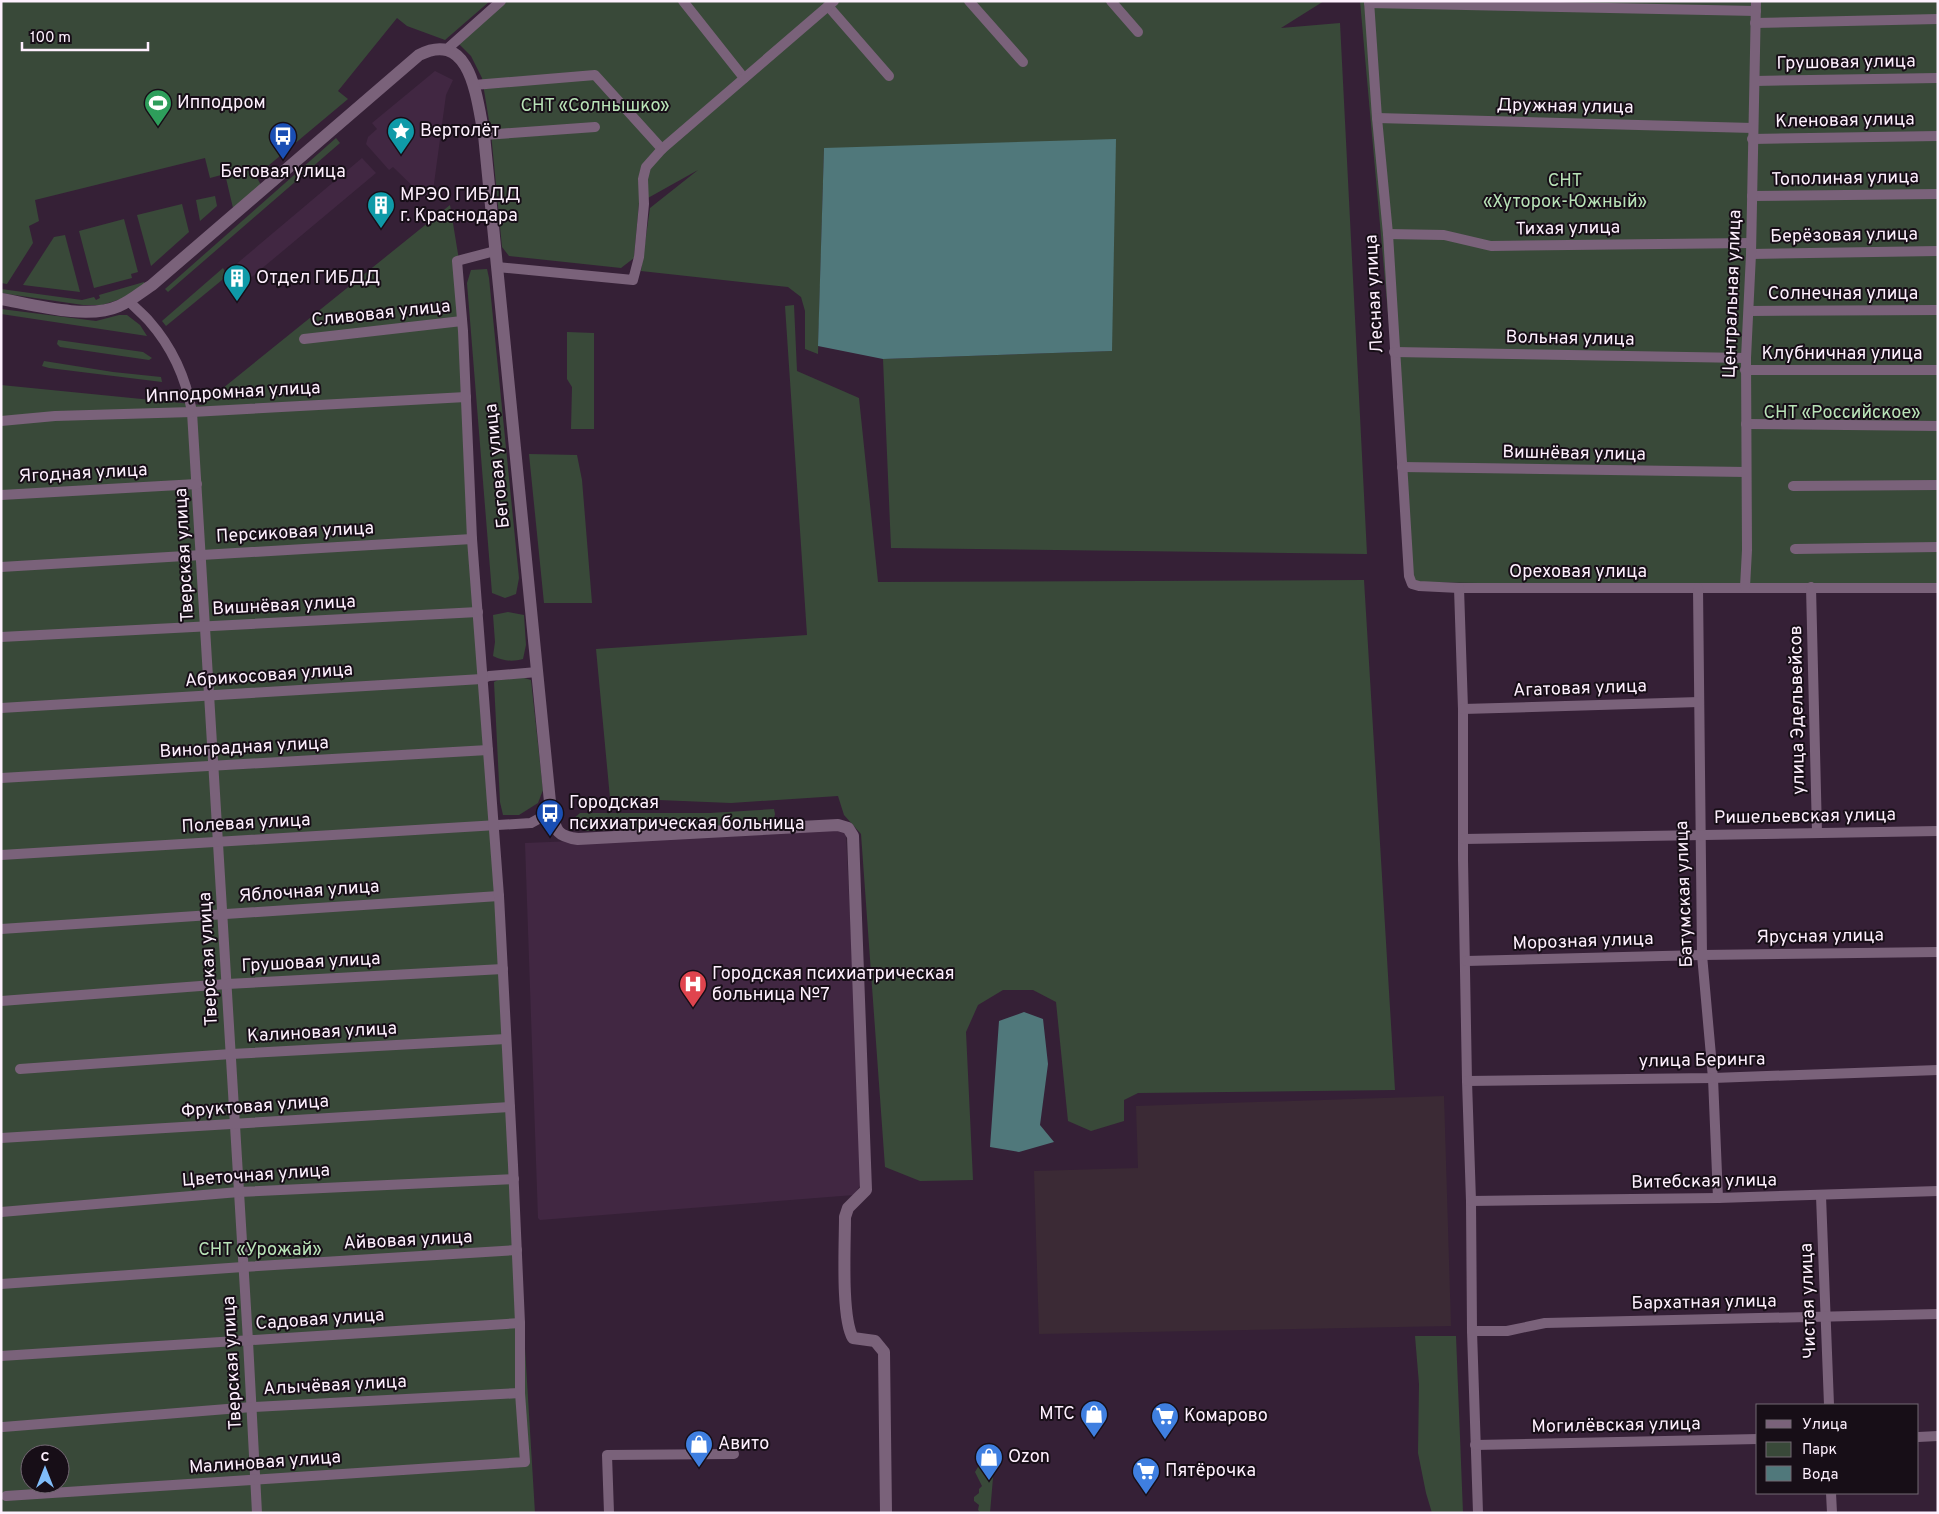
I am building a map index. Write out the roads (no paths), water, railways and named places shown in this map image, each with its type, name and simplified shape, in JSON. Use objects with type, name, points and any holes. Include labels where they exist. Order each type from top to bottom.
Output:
[{"type":"street","points":[[1,300],[89,311],[104,310],[129,301],[152,285],[419,54],[427,50],[446,50],[501,1]]},
{"type":"street","points":[[683,1],[744,78]]},
{"type":"street","points":[[968,1],[1023,62]]},
{"type":"street","points":[[1111,1],[1138,32]]},
{"type":"street","points":[[1369,2],[1756,6]]},
{"type":"street","name":"Лесная улица","points":[[1369,2],[1388,234],[1409,576],[1412,584]]},
{"type":"street","points":[[497,267],[633,280],[640,248],[644,204],[643,179],[646,167],[662,148],[831,4],[889,76]]},
{"type":"street","name":"Центральная улица","points":[[1745,587],[1747,550],[1746,358],[1751,254],[1756,6]]},
{"type":"street","points":[[1755,23],[1938,19]]},
{"type":"street","name":"Беговая улица","points":[[446,50],[459,58],[468,67],[474,85],[484,135],[551,812],[556,830],[566,837],[578,839],[838,825],[848,828],[853,836],[866,1190],[848,1208],[844,1217],[846,1308],[849,1332],[853,1338],[876,1341],[881,1349],[886,1513]]},
{"type":"street","points":[[474,85],[595,75],[662,148]]},
{"type":"street","name":"Грушовая улица","points":[[1755,81],[1938,78]]},
{"type":"street","name":"Дружная улица","points":[[1377,118],[1753,134]]},
{"type":"street","points":[[484,135],[594,127]]},
{"type":"street","name":"Кленовая улица","points":[[1753,134],[1938,136]]},
{"type":"street","name":"Тополиная улица","points":[[1752,196],[1938,194]]},
{"type":"street","name":"Тихая улица","points":[[1388,234],[1444,235],[1491,246],[1751,242]]},
{"type":"street","points":[[495,251],[457,261],[462,321],[472,539],[499,896],[514,1179],[520,1323],[520,1392]]},
{"type":"street","name":"Берёзовая улица","points":[[1751,254],[1938,251]]},
{"type":"street","name":"Тверская улица","points":[[129,301],[148,320],[170,348],[184,379],[191,408],[223,914],[257,1513]]},
{"type":"street","name":"Солнечная улица","points":[[1748,311],[1938,310]]},
{"type":"street","name":"Сливовая улица","points":[[304,339],[462,321]]},
{"type":"street","name":"Вольная улица","points":[[1394,352],[1746,358]]},
{"type":"street","name":"Клубничная улица","points":[[1746,370],[1938,370]]},
{"type":"street","name":"Ипподромная улица","points":[[1,421],[191,408],[466,397]]},
{"type":"street","points":[[1746,424],[1938,426]]},
{"type":"street","name":"Вишнёвая улица","points":[[1402,467],[1746,472]]},
{"type":"street","name":"Ягодная улица","points":[[1,495],[197,484]]},
{"type":"street","points":[[1793,486],[1938,485]]},
{"type":"street","name":"Персиковая улица","points":[[1,568],[201,554],[472,539]]},
{"type":"street","points":[[1795,549],[1938,547]]},
{"type":"street","name":"Ореховая улица","points":[[1412,584],[1459,588],[1938,588]]},
{"type":"street","name":"улица Эдельвейсов","points":[[1811,587],[1817,833]]},
{"type":"street","points":[[1459,588],[1463,709],[1463,839],[1472,1331],[1478,1513]]},
{"type":"street","name":"Батумская улица","points":[[1698,588],[1699,834],[1702,955],[1713,1078],[1718,1198]]},
{"type":"street","name":"Вишнёвая улица","points":[[1,637],[478,612]]},
{"type":"street","name":"Абрикосовая улица","points":[[1,708],[482,679],[489,676],[537,672]]},
{"type":"street","name":"Агатовая улица","points":[[1463,709],[1699,702]]},
{"type":"street","name":"Виноградная улица","points":[[1,778],[488,750]]},
{"type":"street","name":"Полевая улица","points":[[1,855],[531,824],[551,812]]},
{"type":"street","name":"Ришельевская улица","points":[[1463,839],[1938,831]]},
{"type":"street","name":"Яблочная улица","points":[[1,929],[499,896]]},
{"type":"street","name":"Ярусная улица","points":[[1702,955],[1938,952]]},
{"type":"street","name":"Морозная улица","points":[[1466,961],[1702,955]]},
{"type":"street","name":"Грушовая улица","points":[[1,1000],[227,984],[503,969]]},
{"type":"street","name":"Калиновая улица","points":[[20,1069],[231,1054],[506,1039]]},
{"type":"street","name":"улица Беринга","points":[[1467,1081],[1713,1078],[1938,1070]]},
{"type":"street","name":"Фруктовая улица","points":[[1,1138],[510,1107]]},
{"type":"street","name":"Цветочная улица","points":[[1,1212],[239,1192],[514,1179]]},
{"type":"street","name":"Витебская улица","points":[[1471,1201],[1718,1198],[1938,1192]]},
{"type":"street","name":"Чистая улица","points":[[1821,1196],[1829,1404]]},
{"type":"street","name":"Айвовая улица","points":[[1,1284],[517,1250]]},
{"type":"street","name":"Бархатная улица","points":[[1472,1331],[1507,1331],[1545,1323],[1938,1314]]},
{"type":"street","name":"Садовая улица","points":[[1,1356],[520,1323]]},
{"type":"street","name":"Алычёвая улица","points":[[3,1427],[252,1407],[520,1392]]},
{"type":"street","name":"Малиновая улица","points":[[6,1496],[525,1462],[520,1392]]},
{"type":"street","points":[[1919,1437],[1938,1436]]},
{"type":"street","name":"Могилёвская улица","points":[[1475,1445],[1756,1440]]},
{"type":"street","points":[[609,1513],[607,1455],[734,1454]]},
{"type":"street","points":[[1832,1494],[1832,1513]]},
{"type":"water","points":[[1116,139],[1112,351],[883,359],[818,346],[824,148]]},
{"type":"water","points":[[1024,1012],[1043,1019],[1048,1064],[1040,1125],[1054,1142],[1019,1152],[990,1147],[999,1021]]},
{"type":"place","name":"Ипподром","points":[[158,127]]},
{"type":"place","name":"Вертолёт","points":[[401,155]]},
{"type":"place","name":"Беговая улица","points":[[283,160]]},
{"type":"place","name":"МРЭО ГИБДД г. Краснодара","points":[[381,229]]},
{"type":"place","name":"Отдел ГИБДД","points":[[237,302]]},
{"type":"place","name":"Городская психиатрическая больница","points":[[550,837]]},
{"type":"place","name":"Городская психиатрическая больница №7","points":[[693,1008]]},
{"type":"place","name":"МТС","points":[[1094,1438]]},
{"type":"place","name":"Комарово","points":[[1165,1440]]},
{"type":"place","name":"Авито","points":[[699,1468]]},
{"type":"place","name":"Ozon","points":[[989,1481]]},
{"type":"place","name":"Пятёрочка","points":[[1146,1495]]},
{"type":"park label","name":"СНТ «Солнышко»","points":[[595,106]]},
{"type":"park label","name":"СНТ «Хуторок-Южный»","points":[[1565,191]]},
{"type":"park label","name":"СНТ «Российское»","points":[[1842,413]]},
{"type":"park label","name":"СНТ «Урожай»","points":[[260,1250]]}]
